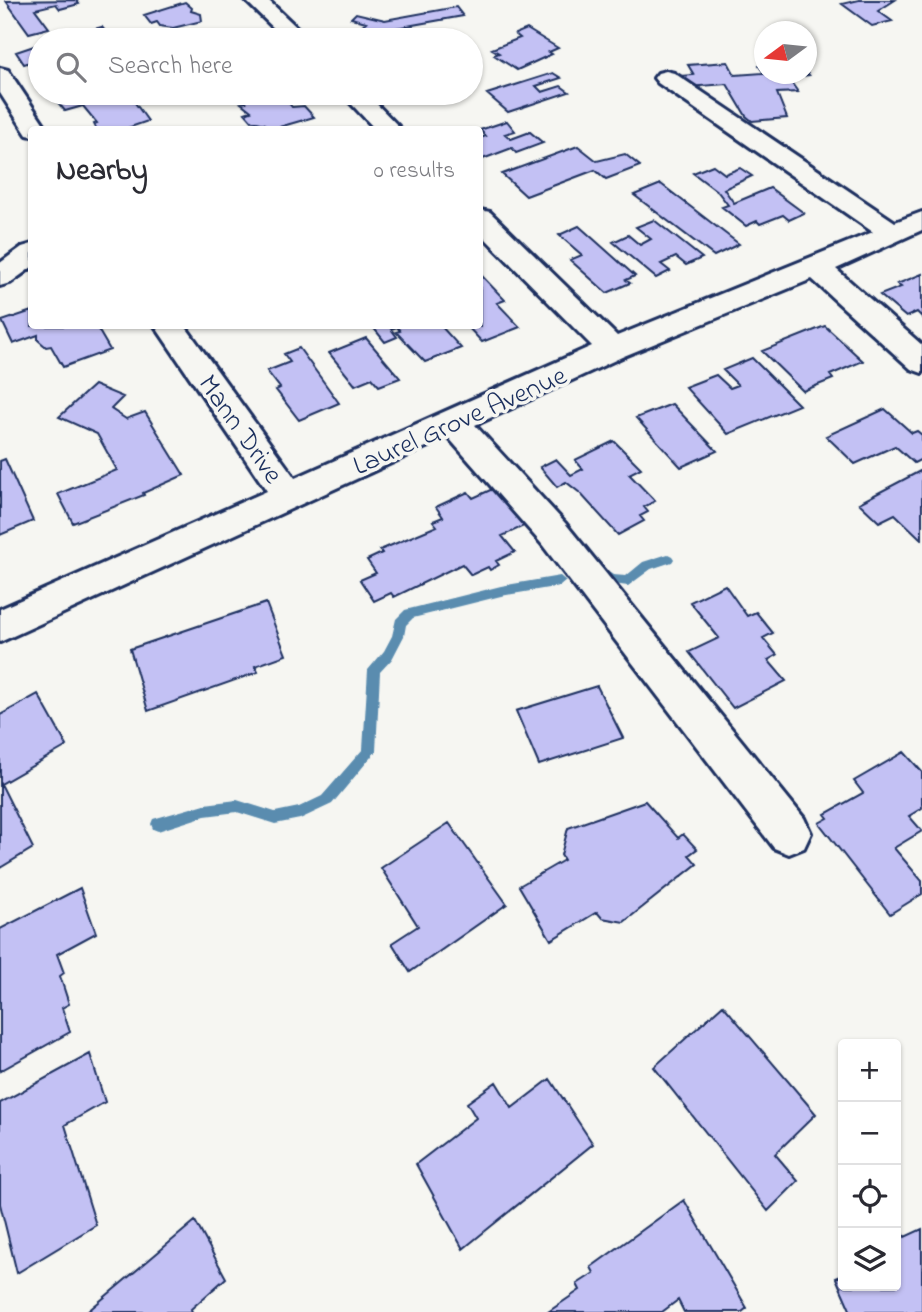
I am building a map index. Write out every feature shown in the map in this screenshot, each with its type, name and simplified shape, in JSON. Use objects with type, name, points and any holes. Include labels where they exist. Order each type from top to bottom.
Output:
[{"type":"street","points":[[256,0],[286,28]]},
{"type":"street","points":[[0,75],[33,126]]},
{"type":"street","points":[[666,78],[893,233]]},
{"type":"street","points":[[365,105],[386,126]]},
{"type":"street","points":[[749,135],[774,126]]},
{"type":"street","name":"Laurel Grove Avenue","points":[[0,626],[613,349],[817,267],[922,220]]},
{"type":"street","points":[[483,221],[613,349]]},
{"type":"street","points":[[0,278],[28,256]]},
{"type":"street","points":[[817,267],[922,362]]},
{"type":"street","name":"Mann Drive","points":[[172,329],[289,496]]},
{"type":"street","points":[[453,422],[553,533],[592,586],[789,833]]},
{"type":"building","points":[[76,0],[79,4],[60,9],[56,4],[35,9],[49,28],[28,28],[28,32],[6,1]]},
{"type":"building","points":[[859,0],[895,0],[878,11],[892,21],[872,26],[842,4]]},
{"type":"building","points":[[185,2],[192,8],[191,11],[201,14],[202,21],[173,28],[160,26],[157,22],[151,24],[144,15]]},
{"type":"building","points":[[456,7],[463,16],[396,28],[359,28],[366,22],[351,18],[356,13],[385,20]]},
{"type":"building","points":[[527,29],[558,48],[549,52],[552,54],[517,70],[494,55],[499,53],[492,49],[520,38],[515,34]]},
{"type":"building","points":[[28,48],[28,63],[24,64],[16,52]]},
{"type":"building","points":[[728,62],[735,75],[754,74],[754,84],[792,84],[798,92],[777,93],[787,118],[752,121],[746,116],[727,84],[687,87],[681,76],[694,75],[688,65]]},
{"type":"building","points":[[553,73],[561,78],[536,86],[542,92],[561,86],[569,92],[508,112],[487,94]]},
{"type":"building","points":[[60,105],[137,105],[148,121],[134,126],[95,126],[97,123],[83,106],[65,111]]},
{"type":"building","points":[[244,105],[304,106],[314,117],[283,126],[266,126],[252,121],[245,113],[251,111]]},
{"type":"building","points":[[507,121],[515,131],[505,134],[511,139],[530,132],[543,143],[516,153],[512,148],[483,159],[483,137],[486,136],[483,129]]},
{"type":"building","points":[[578,146],[597,161],[625,154],[640,166],[606,179],[595,170],[526,196],[502,174]]},
{"type":"building","points":[[713,165],[725,174],[740,168],[752,176],[724,189],[734,203],[770,188],[804,213],[789,220],[783,215],[746,226],[722,207],[728,205],[718,192],[693,173]]},
{"type":"building","points":[[661,184],[739,244],[714,256],[634,195]]},
{"type":"building","points":[[654,220],[702,258],[686,265],[676,257],[661,264],[670,271],[656,278],[613,242],[628,235],[640,245],[651,239],[636,227]]},
{"type":"building","points":[[579,226],[635,276],[626,280],[630,283],[607,293],[570,260],[582,255],[559,235]]},
{"type":"building","points":[[922,274],[922,317],[917,312],[906,317],[880,295],[901,287],[897,284]]},
{"type":"building","points":[[483,277],[505,300],[497,303],[520,327],[482,342],[470,329],[483,329]]},
{"type":"building","points":[[28,312],[28,329],[98,329],[110,350],[63,367],[51,346],[46,347],[38,340],[38,335],[13,344],[2,321]]},
{"type":"building","points":[[825,326],[863,361],[830,375],[833,379],[803,391],[762,351]]},
{"type":"building","points":[[374,329],[391,329],[397,337],[385,342]]},
{"type":"building","points":[[398,329],[444,329],[461,348],[425,362],[396,332],[400,331]]},
{"type":"building","points":[[366,338],[400,378],[379,386],[372,378],[355,385],[329,353]]},
{"type":"building","points":[[299,348],[339,403],[299,420],[276,390],[280,388],[267,371],[290,362],[284,354]]},
{"type":"building","points":[[752,358],[799,405],[728,434],[685,387],[716,375],[730,388],[738,385],[723,370]]},
{"type":"building","points":[[94,385],[123,397],[111,409],[126,419],[145,412],[184,475],[143,493],[144,495],[73,523],[58,494],[117,470],[97,434],[59,417]]},
{"type":"building","points":[[672,404],[717,451],[681,467],[636,418]]},
{"type":"building","points":[[885,409],[912,433],[917,431],[922,435],[922,459],[914,463],[895,446],[855,464],[826,436]]},
{"type":"building","points":[[614,441],[641,468],[629,474],[655,501],[644,507],[648,512],[640,516],[644,521],[618,535],[580,493],[566,482],[557,487],[540,467],[556,459],[571,475],[583,469],[575,460]]},
{"type":"building","points":[[5,459],[33,521],[0,535],[0,461]]},
{"type":"building","points":[[922,470],[922,540],[895,514],[879,522],[859,503]]},
{"type":"building","points":[[497,487],[519,513],[515,515],[524,526],[502,536],[515,552],[496,561],[499,565],[490,570],[488,567],[471,575],[462,564],[394,597],[391,593],[374,601],[360,580],[376,573],[367,560],[382,553],[380,550],[437,526],[433,521],[443,517],[436,507],[468,492],[473,498]]},
{"type":"building","points":[[725,585],[747,616],[756,612],[773,633],[763,638],[777,655],[768,660],[786,681],[733,708],[689,652],[719,638],[690,602]]},
{"type":"building","points":[[266,603],[286,655],[255,666],[258,672],[148,711],[130,649]]},
{"type":"building","points":[[597,686],[623,738],[539,765],[516,711]]},
{"type":"building","points":[[38,694],[67,746],[1,784],[33,848],[0,868],[0,715]]},
{"type":"building","points":[[904,752],[922,772],[922,808],[909,816],[922,831],[894,848],[922,881],[922,894],[890,914],[819,823],[828,818],[825,814],[863,793],[854,781]]},
{"type":"building","points":[[645,801],[678,838],[683,834],[697,849],[689,855],[697,864],[624,922],[602,918],[597,912],[551,940],[519,886],[564,860],[561,855],[568,828]]},
{"type":"building","points":[[449,823],[507,904],[410,972],[392,943],[418,926],[381,868]]},
{"type":"building","points":[[80,888],[96,933],[57,954],[64,973],[60,976],[69,1004],[62,1008],[70,1032],[0,1071],[0,929]]},
{"type":"building","points":[[723,1005],[816,1114],[775,1154],[798,1181],[768,1211],[654,1067]]},
{"type":"building","points":[[90,1054],[105,1102],[65,1125],[96,1225],[17,1273],[0,1204],[0,1103]]},
{"type":"building","points":[[550,1079],[593,1144],[463,1249],[416,1164],[476,1118],[467,1103],[496,1082],[512,1108]]},
{"type":"building","points":[[684,1200],[747,1308],[742,1312],[684,1312],[678,1300],[662,1312],[548,1312],[580,1290],[577,1284],[594,1273],[591,1267]]},
{"type":"building","points":[[195,1221],[226,1278],[191,1309],[192,1312],[87,1312]]},
{"type":"building","points":[[901,1229],[905,1237],[922,1229],[922,1312],[851,1312],[842,1291],[901,1291]]},
{"type":"waterway","points":[[601,572],[610,580],[628,581],[647,565],[668,559]]},
{"type":"waterway","points":[[158,824],[205,810],[237,806],[275,818],[300,813],[327,800],[369,751],[374,670],[388,655],[398,636],[400,623],[409,614],[501,591],[560,581]]}]
